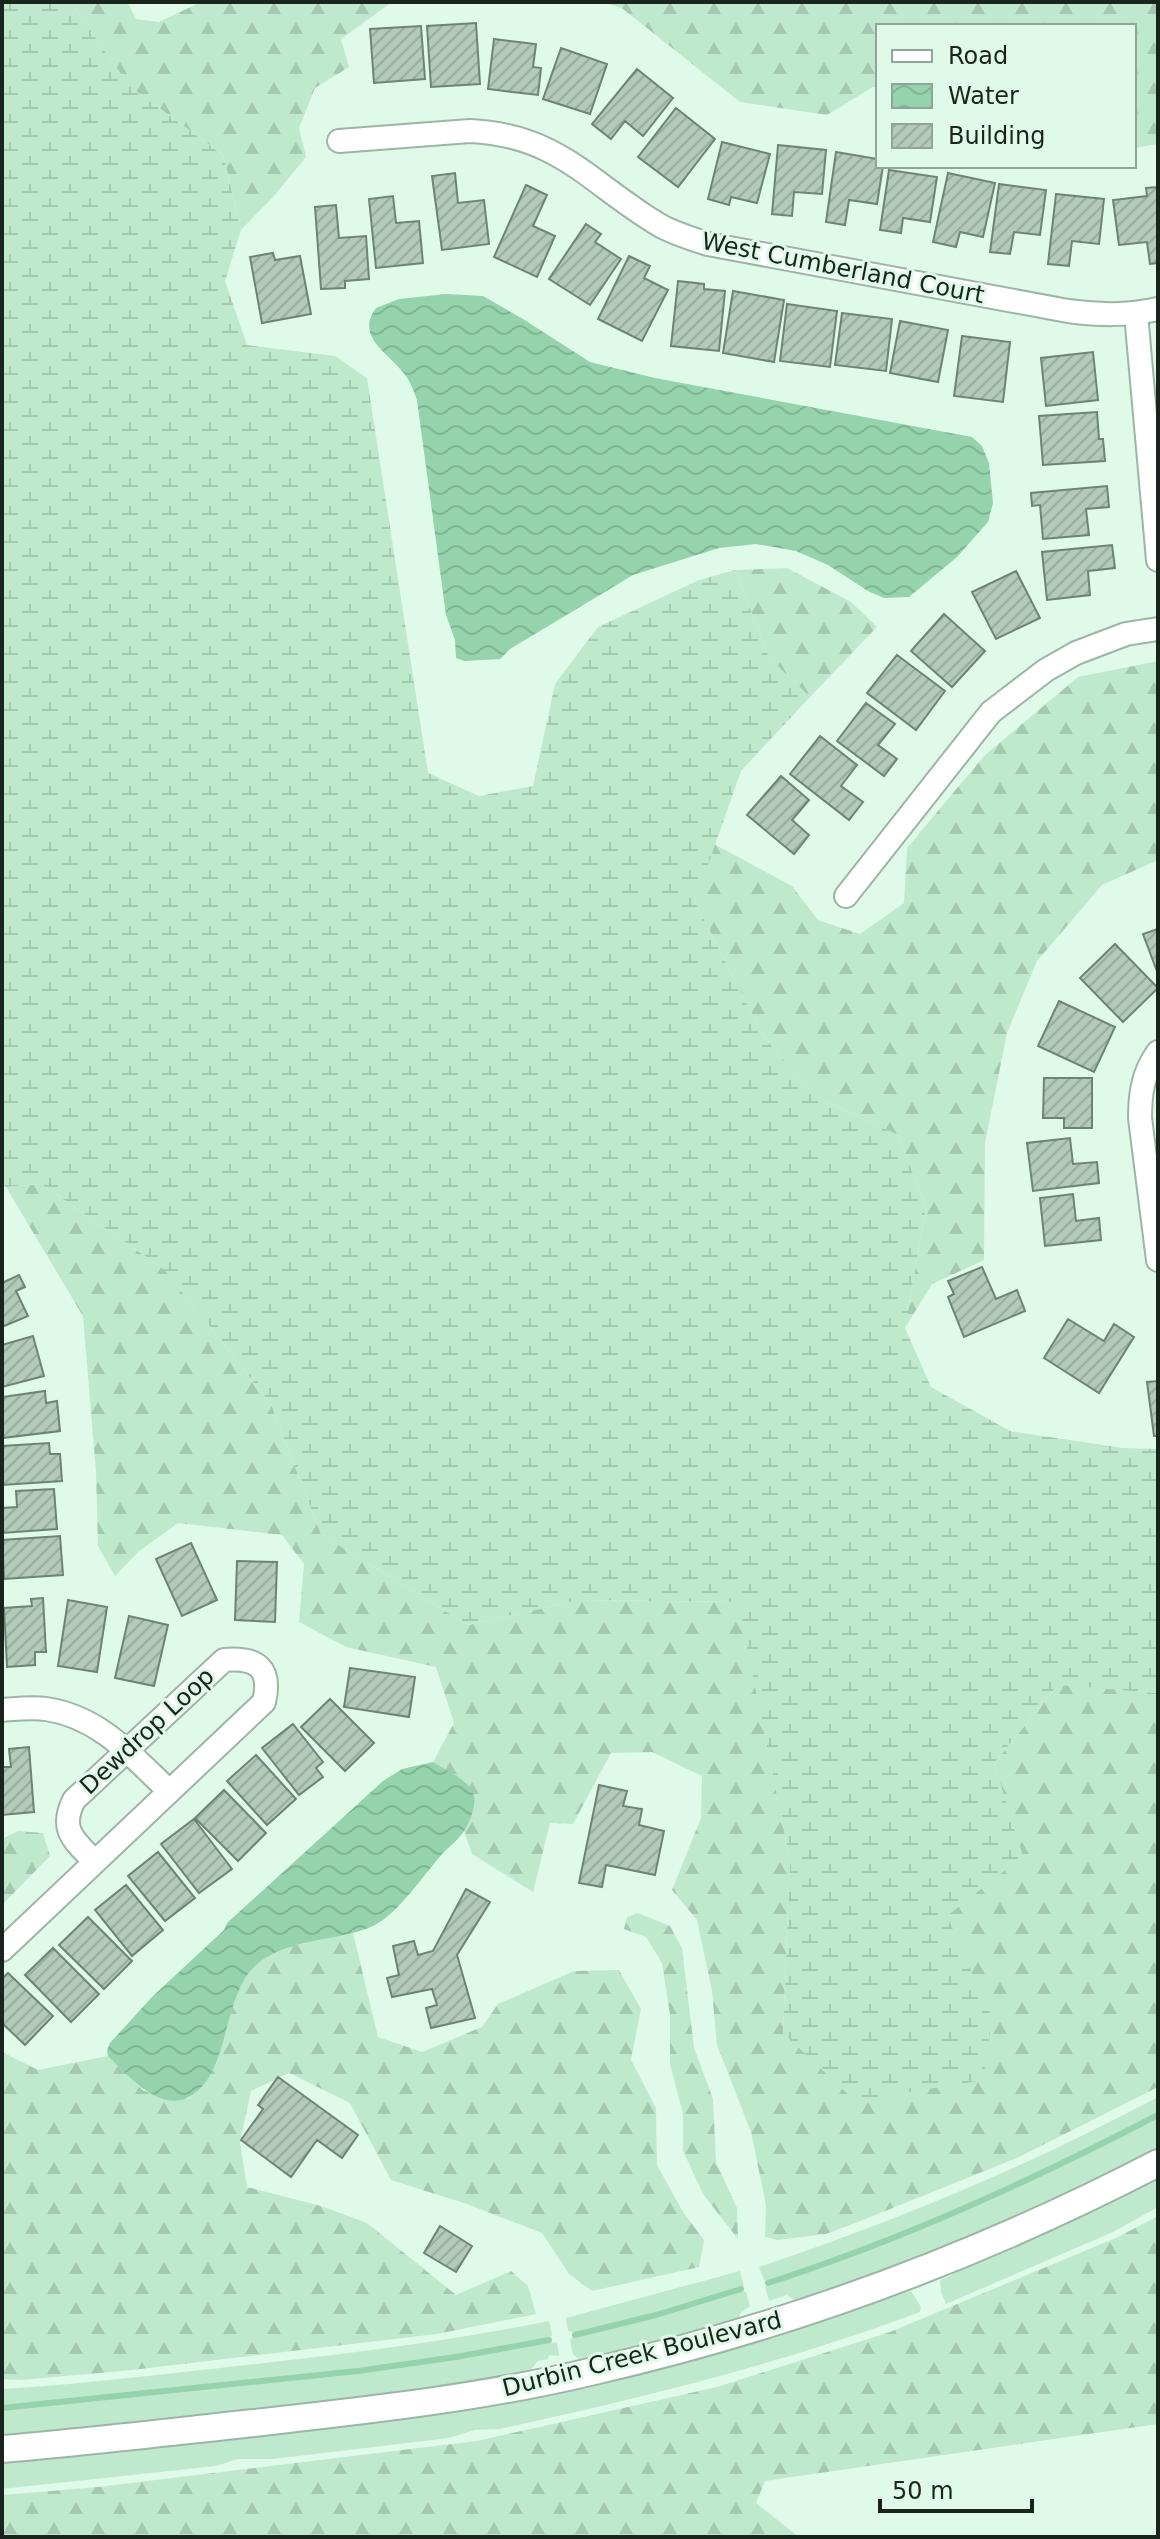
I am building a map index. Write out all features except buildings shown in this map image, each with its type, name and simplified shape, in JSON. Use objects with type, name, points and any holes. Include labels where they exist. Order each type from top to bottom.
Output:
[{"type":"street","name":"West Cumberland Court","points":[[339,141],[492,132],[524,139],[555,152],[661,226],[708,244],[1068,311],[1098,315],[1147,312]]},
{"type":"street","points":[[1147,312],[1158,560]]},
{"type":"street","points":[[846,896],[991,712],[1046,670],[1076,653],[1126,634],[1158,629]]},
{"type":"street","points":[[1158,1052],[1146,1074],[1140,1095],[1140,1118],[1158,1260]]},
{"type":"street","name":"Dewdrop Loop","points":[[2,1950],[264,1702],[267,1690],[260,1667],[240,1658],[224,1660],[74,1800],[67,1814],[67,1828],[73,1840],[94,1861]]},
{"type":"street","points":[[2,1710],[42,1709],[67,1713],[90,1722],[112,1736],[169,1791]]},
{"type":"street","name":"Durbin Creek Boulevard","points":[[2,2449],[404,2407],[592,2372],[704,2344],[909,2276],[1011,2234],[1158,2163]]},
{"type":"green space","points":[[2,2],[71,2],[129,86],[223,155],[241,230],[225,281],[247,345],[335,356],[367,378],[428,773],[479,796],[533,786],[555,684],[598,627],[699,580],[735,570],[769,658],[810,697],[741,771],[695,902],[764,1037],[814,1096],[898,1135],[926,1207],[905,1328],[931,1387],[1010,1431],[1123,1448],[1158,1449],[1158,1693],[1058,1685],[994,1763],[1023,1856],[947,1916],[992,2018],[983,2080],[855,2101],[783,2033],[790,1860],[738,1602],[579,1600],[468,1625],[321,1534],[271,1404],[164,1269],[41,1184],[2,1185]]},
{"type":"green space","points":[[71,2],[127,2],[136,19],[159,22],[201,2],[392,2],[341,39],[349,67],[315,88],[299,128],[306,157],[241,230],[223,155],[129,86]]},
{"type":"green space","points":[[604,2],[1158,2],[1158,144],[1136,148],[1136,24],[876,24],[876,87],[827,115],[740,102],[623,9]]},
{"type":"green space","points":[[787,568],[851,602],[877,627],[810,697],[769,658],[735,570]]},
{"type":"green space","points":[[1158,661],[1158,860],[1102,885],[1037,961],[1007,1033],[985,1143],[984,1260],[932,1284],[905,1328],[926,1207],[898,1135],[814,1096],[764,1037],[695,902],[714,844],[792,886],[818,920],[860,934],[904,903],[907,848],[984,756],[1078,677]]},
{"type":"green space","points":[[41,1184],[164,1269],[271,1404],[321,1534],[468,1625],[579,1600],[739,1602],[790,1860],[783,2033],[992,2018],[946,1916],[1022,1856],[994,1763],[1059,1684],[1158,1693],[1158,2087],[1019,2157],[858,2222],[826,2234],[778,2240],[765,2237],[766,2205],[751,2132],[717,2045],[712,1991],[697,1920],[672,1890],[701,1818],[702,1776],[652,1752],[611,1753],[573,1824],[550,1823],[533,1892],[472,1854],[464,1831],[472,1814],[466,1782],[433,1762],[454,1723],[436,1667],[346,1647],[299,1622],[304,1564],[282,1535],[178,1523],[138,1552],[115,1576],[98,1546],[96,1472],[83,1316],[6,1187]]},
{"type":"green space","points":[[18,1831],[43,1833],[50,1856],[2,1905],[2,1839]]},
{"type":"green space","points":[[638,1913],[670,1926],[682,1948],[694,2048],[713,2099],[716,2162],[737,2208],[738,2239],[703,2194],[683,2151],[683,2114],[670,2064],[670,2015],[662,1963],[646,1937],[624,1929],[627,1917]]},
{"type":"green space","points":[[353,1933],[378,2037],[422,2052],[482,2027],[498,2004],[574,1971],[619,1970],[641,2009],[631,2060],[656,2108],[657,2165],[683,2212],[704,2240],[699,2267],[592,2291],[569,2274],[542,2233],[467,2204],[391,2180],[350,2103],[289,2073],[251,2091],[240,2142],[247,2187],[321,2206],[367,2223],[456,2295],[511,2271],[528,2286],[536,2314],[437,2334],[132,2370],[2,2379],[2,2052],[38,2070],[108,2056],[144,2091],[188,2099],[204,2085],[214,2066],[235,1996],[254,1966],[268,1955],[285,1948]]},
{"type":"green space","points":[[1158,2097],[1158,2149],[1025,2212],[890,2268],[797,2302],[787,2295],[769,2301],[765,2287],[768,2283],[759,2267],[862,2231],[962,2190],[1061,2146]]},
{"type":"green space","points":[[1158,2174],[1158,2207],[1113,2232],[946,2304],[940,2280],[952,2275],[955,2268]]},
{"type":"green space","points":[[1158,2216],[1158,2424],[765,2481],[756,2503],[799,2537],[2,2537],[2,2495],[98,2487],[477,2441],[717,2387],[890,2332],[1118,2237]]},
{"type":"green space","points":[[740,2271],[744,2286],[741,2288],[746,2292],[750,2306],[741,2312],[738,2320],[581,2361],[573,2354],[570,2341],[575,2333],[568,2331],[566,2318]]},
{"type":"green space","points":[[911,2291],[921,2307],[920,2312],[869,2330],[712,2378],[500,2429],[475,2430],[449,2438],[273,2459],[238,2459],[216,2466],[2,2489],[2,2457],[341,2424]]},
{"type":"green space","points":[[549,2321],[552,2335],[548,2338],[549,2342],[557,2343],[559,2356],[549,2355],[548,2359],[538,2361],[529,2372],[386,2397],[2,2436],[2,2389],[322,2356],[436,2341]]},
{"type":"water","points":[[446,294],[483,296],[590,362],[655,378],[972,437],[982,446],[989,463],[993,503],[988,522],[957,557],[909,597],[884,598],[828,565],[796,551],[756,544],[719,548],[633,575],[510,649],[500,659],[464,661],[456,658],[455,640],[446,615],[417,400],[406,376],[377,345],[369,328],[376,308],[399,299]]},
{"type":"water","points":[[433,1762],[463,1780],[474,1796],[472,1814],[462,1834],[381,1922],[357,1932],[292,1946],[263,1959],[252,1969],[235,2000],[212,2073],[202,2087],[189,2097],[178,2101],[167,2100],[144,2089],[108,2056],[110,2043],[152,1997],[224,1930],[227,1923],[383,1781],[402,1769]]},
{"type":"waterway","points":[[768,2283],[918,2228],[1063,2163],[1158,2115]]},
{"type":"waterway","points":[[575,2335],[741,2289]]},
{"type":"waterway","points":[[2,2408],[358,2371],[549,2340]]}]
